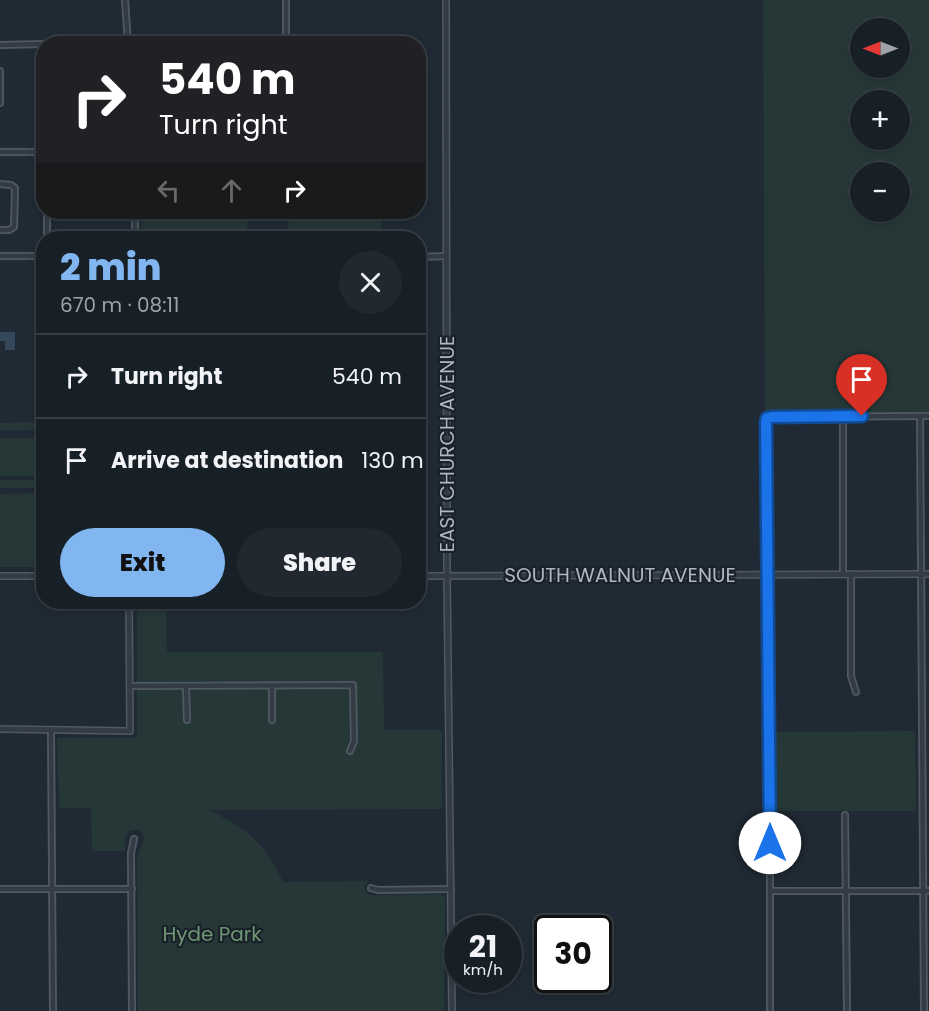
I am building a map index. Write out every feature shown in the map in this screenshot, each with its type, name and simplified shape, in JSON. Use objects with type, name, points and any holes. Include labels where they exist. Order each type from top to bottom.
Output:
[{"type":"street","points":[[125,0],[128,36]]},
{"type":"street","points":[[286,0],[286,36]]},
{"type":"street","name":"EAST CHURCH AVENUE","points":[[446,0],[447,576],[452,1011]]},
{"type":"street","points":[[0,45],[36,45]]},
{"type":"street","points":[[0,71],[0,101]]},
{"type":"street","points":[[0,152],[36,152]]},
{"type":"street","points":[[0,184],[11,185],[15,188],[14,227],[9,230],[0,230]]},
{"type":"street","points":[[0,256],[33,256]]},
{"type":"street","points":[[426,257],[446,256]]},
{"type":"street","points":[[843,416],[843,574]]},
{"type":"street","points":[[920,416],[921,574],[926,731],[924,1011]]},
{"type":"street","points":[[770,1011],[767,418],[929,416]]},
{"type":"street","points":[[851,574],[851,676],[856,692]]},
{"type":"street","name":"SOUTH WALNUT AVENUE","points":[[426,576],[929,574]]},
{"type":"street","points":[[0,576],[36,576]]},
{"type":"street","points":[[0,729],[130,731],[129,609]]},
{"type":"street","points":[[130,686],[353,685],[354,741],[350,751]]},
{"type":"street","points":[[272,686],[272,720]]},
{"type":"street","points":[[186,687],[187,720]]},
{"type":"street","points":[[51,731],[53,1011]]},
{"type":"street","points":[[845,815],[847,1011]]},
{"type":"street","points":[[132,1011],[131,853],[134,839]]},
{"type":"street","points":[[371,888],[378,890],[451,889]]},
{"type":"street","points":[[0,889],[132,889]]},
{"type":"street","points":[[770,891],[926,891]]},
{"type":"green space","points":[[763,0],[929,0],[929,413],[765,414]]},
{"type":"green space","points":[[142,219],[247,219],[247,231],[142,231]]},
{"type":"green space","points":[[288,219],[382,219],[381,231],[289,231]]},
{"type":"green space","points":[[36,422],[36,430],[0,430],[0,423]]},
{"type":"green space","points":[[0,438],[36,438],[36,476],[0,476]]},
{"type":"green space","points":[[0,480],[36,480],[36,488],[0,488]]},
{"type":"green space","points":[[36,493],[36,567],[0,567],[0,494]]},
{"type":"green space","name":"Hyde Park","points":[[137,609],[166,609],[167,652],[383,652],[384,730],[442,730],[442,809],[207,810],[233,823],[253,838],[269,857],[283,882],[371,881],[364,886],[369,895],[440,894],[445,898],[444,1011],[138,1011],[137,858],[143,837],[140,830],[131,830],[125,835],[125,851],[92,851],[91,808],[59,808],[57,738],[137,738]]},
{"type":"green space","points":[[915,731],[916,811],[775,811],[774,732]]},
{"type":"water","points":[[0,332],[15,332],[15,350],[5,350],[5,341],[0,341]]},
{"type":"route","points":[[770,843],[766,422],[767,418],[771,417],[862,416]]}]
